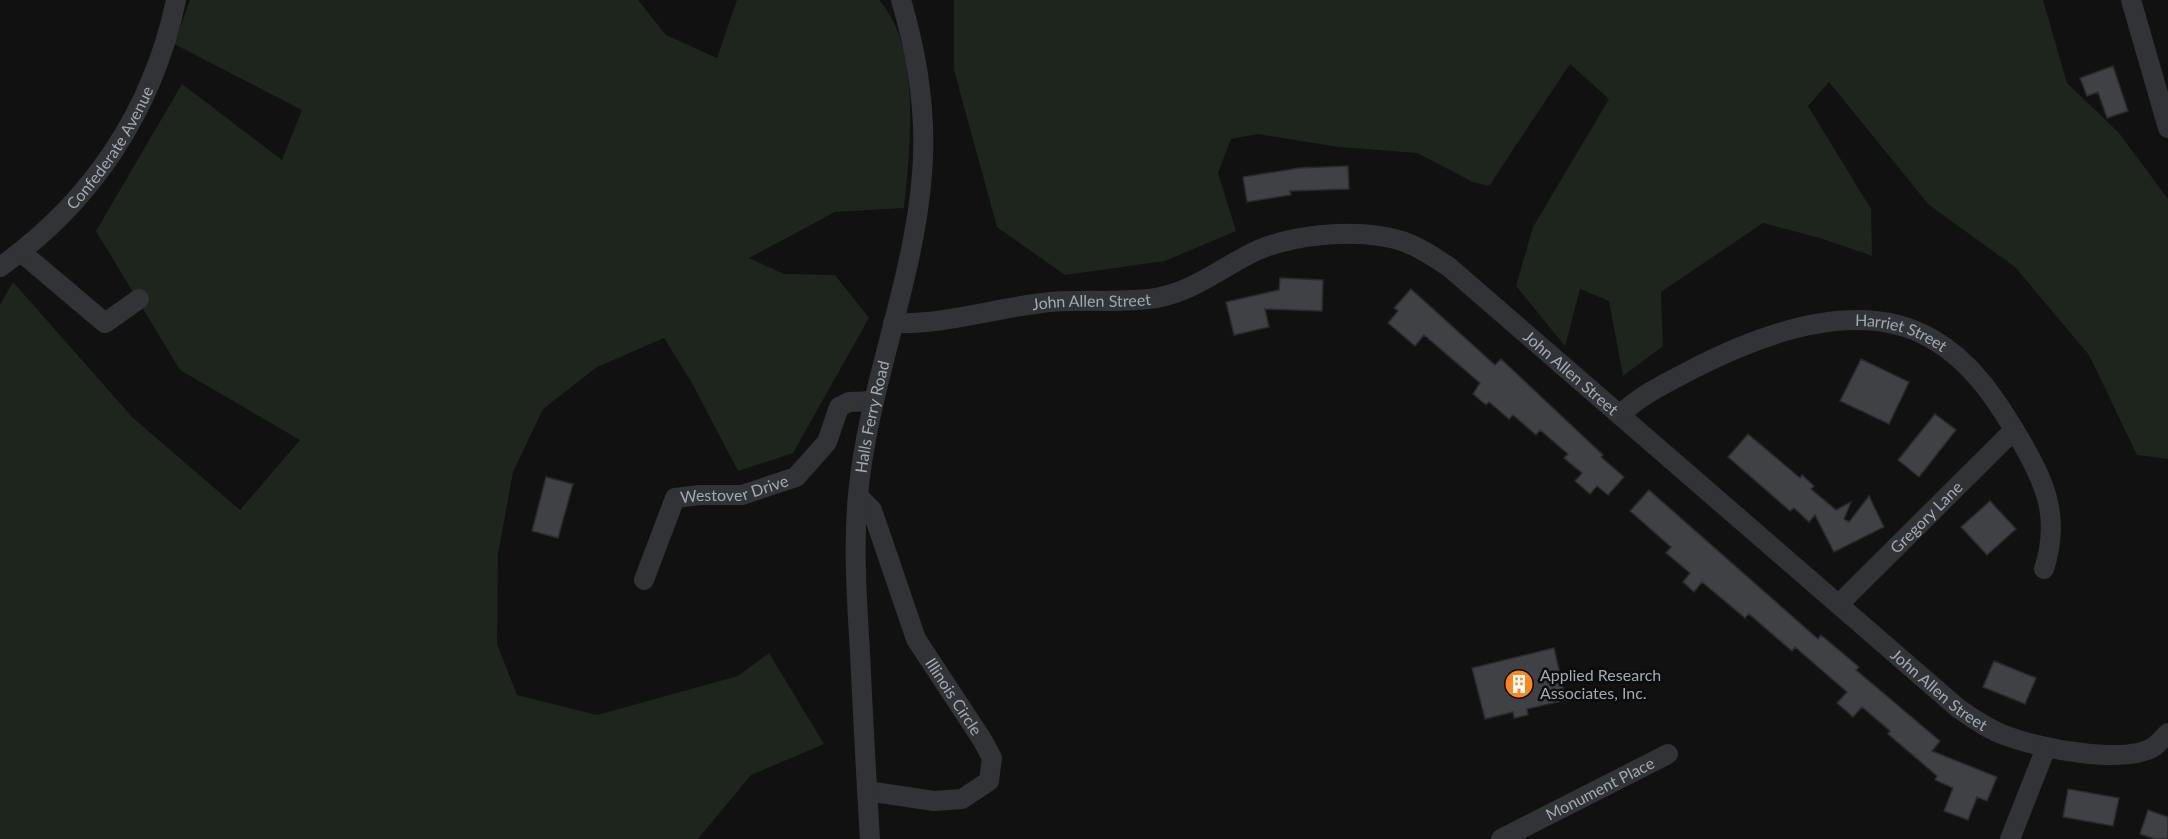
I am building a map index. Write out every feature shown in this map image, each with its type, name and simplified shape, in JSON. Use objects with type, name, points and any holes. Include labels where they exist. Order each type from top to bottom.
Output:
[{"type":"street","name":"Confederate Avenue","points":[[0,267],[36,241],[79,199],[118,147],[146,96],[167,42],[176,0]]},
{"type":"street","name":"Halls Ferry Road","points":[[870,839],[857,597],[858,496],[874,401],[917,218],[923,136],[918,70],[901,0]]},
{"type":"street","points":[[2131,0],[2168,126]]},
{"type":"street","name":"John Allen Street","points":[[893,323],[916,324],[1043,303],[1154,298],[1186,290],[1247,255],[1276,244],[1304,238],[1370,235],[1400,241],[1428,252],[1449,267],[1959,709],[1981,724],[2006,736],[2046,748],[2091,755],[2161,752],[2168,733]]},
{"type":"street","points":[[21,252],[105,322],[139,299]]},
{"type":"street","name":"Harriet Street","points":[[1621,414],[1638,398],[1720,354],[1770,335],[1802,326],[1864,321],[1891,324],[1932,339],[1957,357],[1982,381],[2014,430],[2044,484],[2052,531],[2044,569]]},
{"type":"street","name":"Westover Drive","points":[[644,580],[675,498],[700,495],[742,495],[796,477],[827,442],[838,407],[849,402],[874,401]]},
{"type":"street","name":"Gregory Lane","points":[[1839,604],[2014,430]]},
{"type":"street","name":"Illinois Circle","points":[[858,496],[872,510],[916,639],[984,741],[992,758],[989,781],[962,799],[933,801],[867,791]]},
{"type":"street","points":[[2010,839],[2046,748]]},
{"type":"street","name":"Monument Place","points":[[1501,839],[1668,754]]},
{"type":"shaded area","points":[[190,0],[638,0],[666,35],[717,58],[737,0],[879,0],[893,20],[902,44],[910,99],[909,157],[904,208],[835,212],[749,258],[784,274],[835,275],[869,318],[793,453],[738,471],[692,383],[664,338],[597,367],[543,409],[513,472],[498,554],[497,644],[517,695],[597,715],[738,676],[769,653],[824,744],[751,775],[698,839],[0,839],[0,305],[13,282],[133,418],[240,510],[300,440],[180,370],[96,231],[182,84],[282,160],[302,110],[174,44]]},
{"type":"shaded area","points":[[954,0],[2043,0],[2067,83],[2119,133],[2168,199],[2168,459],[2137,455],[2089,355],[2015,267],[1929,205],[1829,82],[1808,106],[1871,209],[1872,256],[1820,238],[1763,223],[1661,292],[1663,346],[1623,376],[1609,301],[1580,289],[1565,346],[1516,286],[1533,227],[1609,99],[1570,64],[1489,186],[1473,182],[1417,153],[1339,147],[1258,134],[1231,139],[1218,173],[1236,231],[1165,261],[1065,275],[997,227],[954,70]]},
{"type":"building","points":[[2113,66],[2128,111],[2107,118],[2098,92],[2087,96],[2080,78]]},
{"type":"building","points":[[1348,166],[1349,189],[1290,191],[1291,195],[1247,202],[1243,177],[1299,168]]},
{"type":"building","points":[[1280,278],[1323,280],[1322,311],[1265,309],[1269,327],[1234,335],[1226,302],[1279,290]]},
{"type":"building","points":[[1411,289],[1495,365],[1501,359],[1603,455],[1601,457],[1624,477],[1608,495],[1597,486],[1590,494],[1575,481],[1582,473],[1564,458],[1568,454],[1540,430],[1536,435],[1513,415],[1509,419],[1489,402],[1486,405],[1473,394],[1480,383],[1424,335],[1415,346],[1388,323],[1398,311],[1394,308]]},
{"type":"building","points":[[1861,359],[1909,382],[1889,424],[1840,401]]},
{"type":"building","points":[[1935,414],[1956,430],[1919,477],[1898,460]]},
{"type":"building","points":[[1748,434],[1800,478],[1802,475],[1814,486],[1811,489],[1836,510],[1851,502],[1844,519],[1849,522],[1869,496],[1884,527],[1834,552],[1815,515],[1809,522],[1794,508],[1790,511],[1728,457]]},
{"type":"building","points":[[546,477],[573,484],[558,538],[532,531]]},
{"type":"building","points":[[1649,490],[1818,639],[1821,635],[1859,667],[1856,670],[1940,741],[1932,751],[1997,777],[1987,801],[1977,797],[1968,820],[1944,811],[1953,788],[1935,780],[1937,776],[1888,734],[1890,731],[1862,707],[1853,717],[1837,703],[1847,692],[1795,647],[1792,651],[1749,614],[1745,618],[1702,582],[1694,592],[1683,582],[1690,573],[1666,553],[1671,547],[1630,511]]},
{"type":"building","points":[[1990,501],[2016,529],[1987,555],[1961,527]]},
{"type":"building","name":"Applied Research Associates, Inc.","points":[[1554,648],[1566,700],[1527,709],[1528,715],[1514,718],[1513,712],[1485,719],[1472,668]]},
{"type":"building","points":[[1994,661],[2036,678],[2025,704],[1983,687]]},
{"type":"building","points":[[2068,789],[2119,798],[2113,826],[2063,817]]},
{"type":"building","points":[[2148,810],[2168,817],[2168,839],[2155,839],[2140,834]]},
{"type":"place","name":"Applied Research Associates, Inc.","points":[[1519,684]]}]
